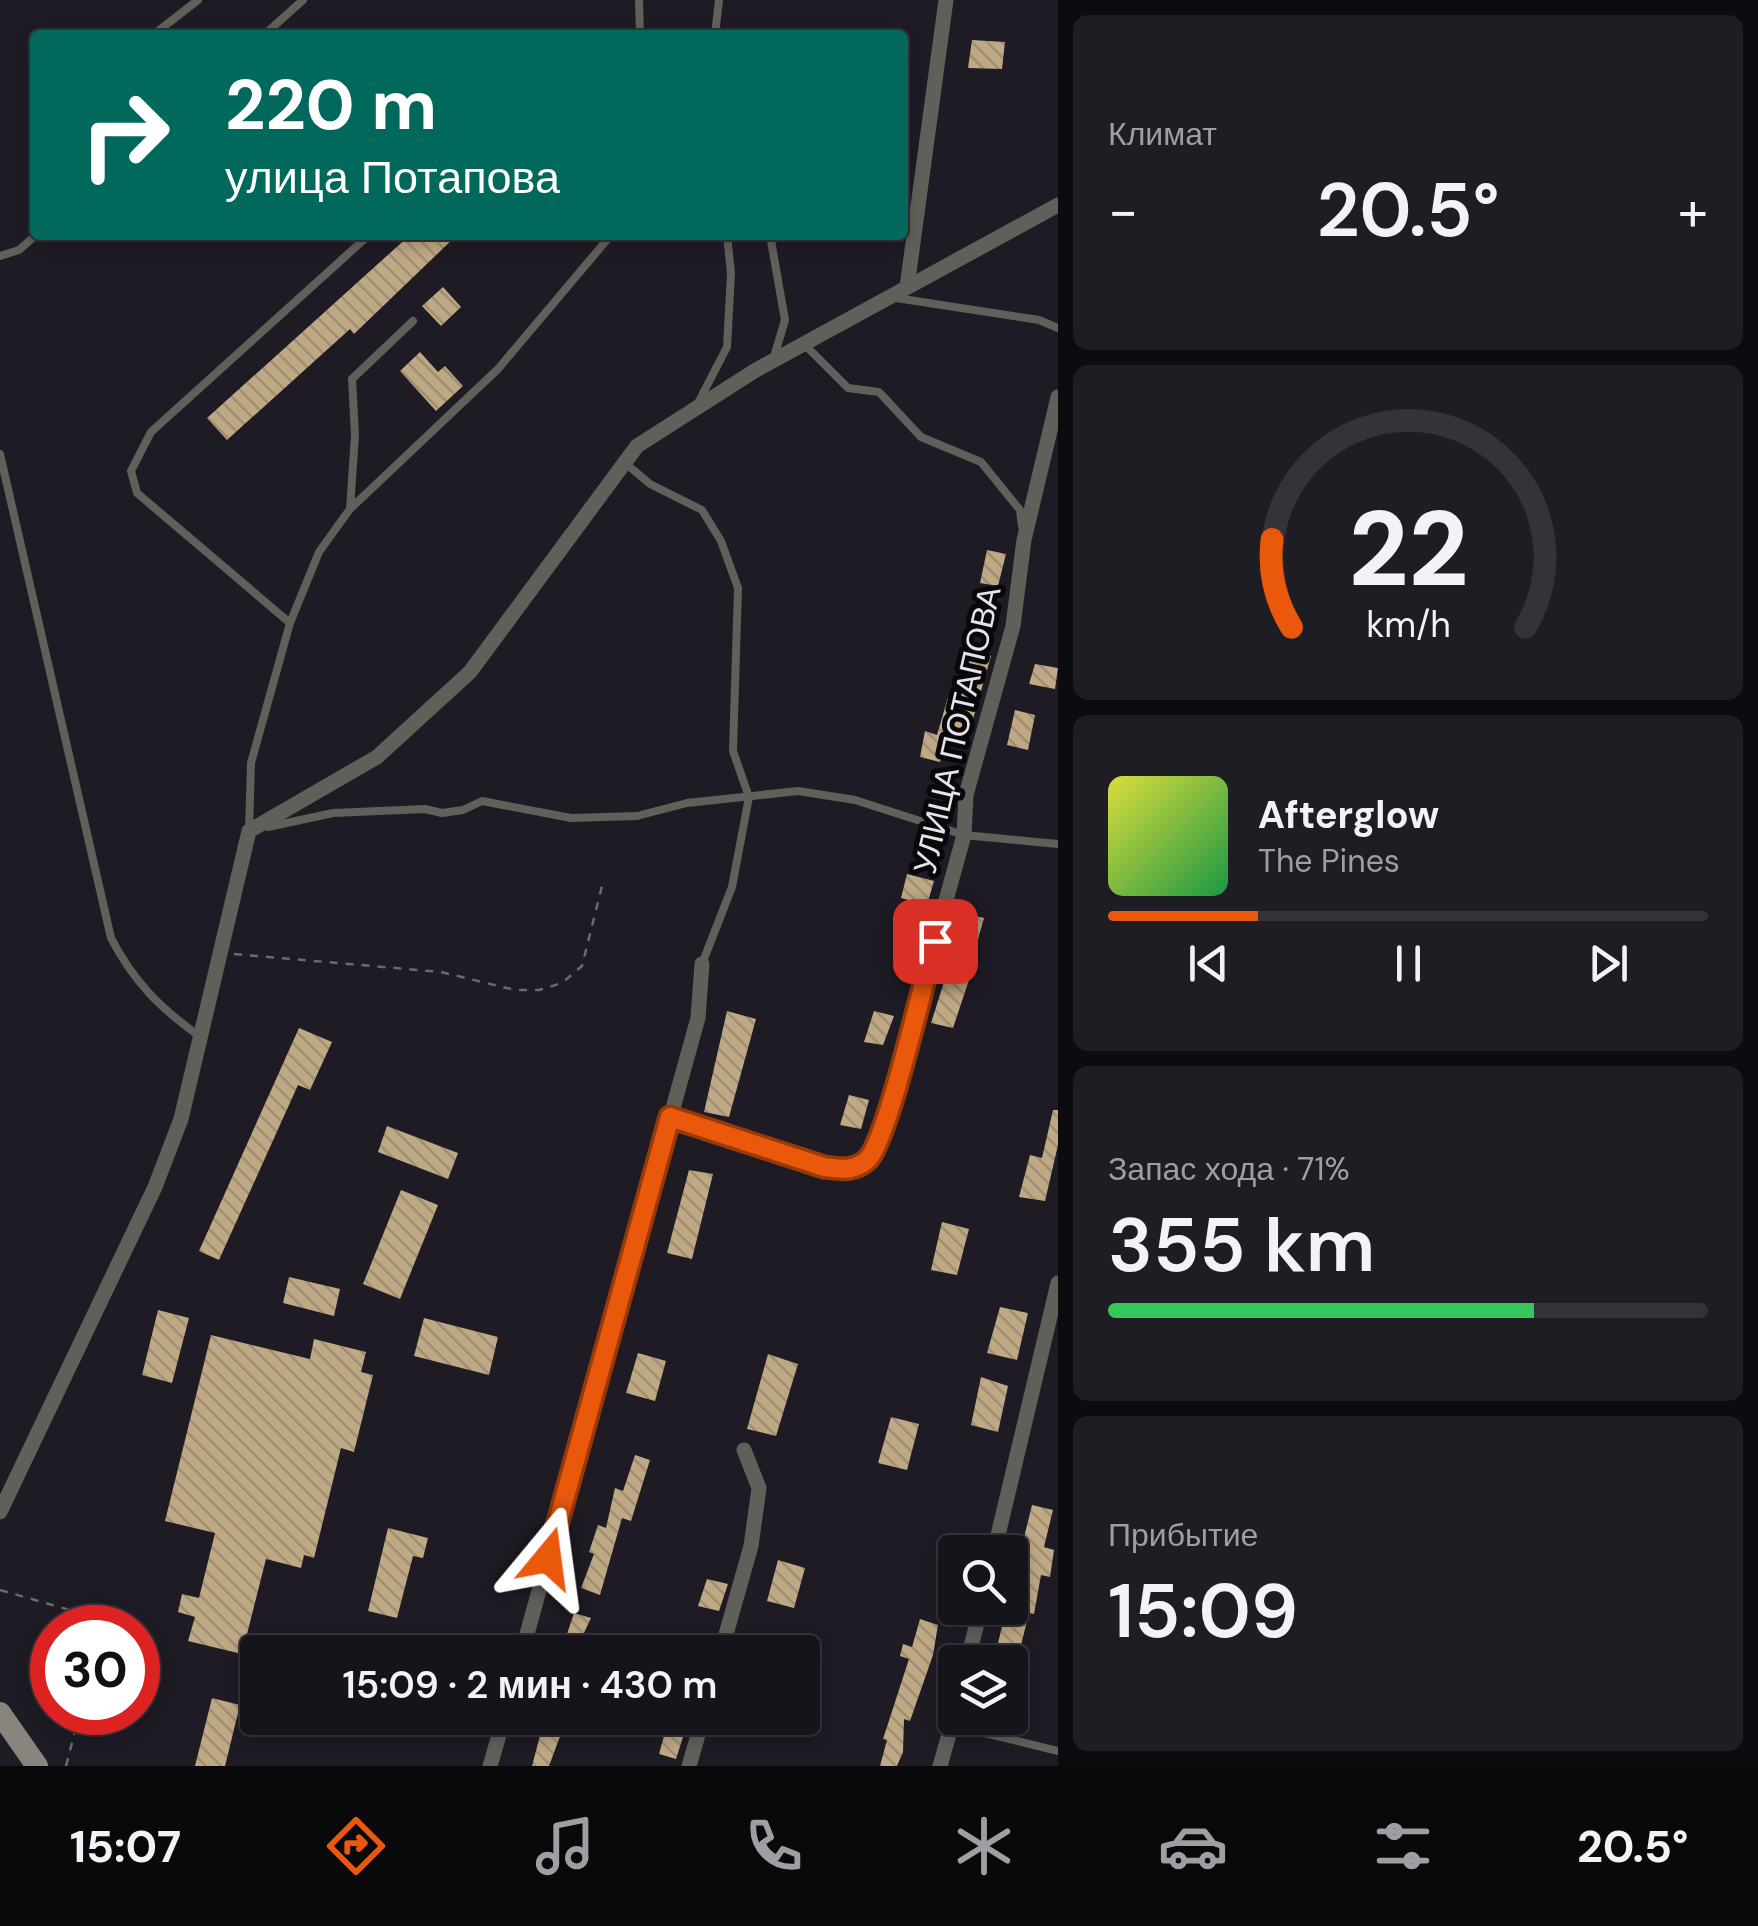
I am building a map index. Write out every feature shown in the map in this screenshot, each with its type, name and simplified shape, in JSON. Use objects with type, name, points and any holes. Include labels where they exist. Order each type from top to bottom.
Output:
[{"type":"main road","points":[[0,1713],[37,1766]]},
{"type":"street","points":[[907,288],[946,0]]},
{"type":"street","points":[[0,1512],[155,1187],[203,1038],[250,831],[377,757],[470,672],[637,446],[772,361],[1058,205]]},
{"type":"street","name":"УЛИЦА ПОТАПОВА","points":[[670,1117],[824,1167],[848,1170],[869,1158],[886,1118],[964,835],[966,795],[1014,626],[1024,540],[1058,397]]},
{"type":"street","points":[[527,1635],[698,1018],[702,964]]},
{"type":"street","points":[[998,1535],[1058,1283]]},
{"type":"street","points":[[726,1635],[751,1546],[758,1488],[744,1450]]},
{"type":"street","points":[[490,1766],[499,1735]]},
{"type":"street","points":[[690,1766],[698,1735]]},
{"type":"street","points":[[940,1766],[949,1735]]},
{"type":"lane","points":[[160,30],[198,0]]},
{"type":"lane","points":[[270,30],[303,0]]},
{"type":"lane","points":[[639,0],[640,30]]},
{"type":"lane","points":[[716,30],[719,0]]},
{"type":"lane","points":[[0,256],[18,250],[30,240]]},
{"type":"lane","points":[[290,623],[137,494],[131,470],[151,432],[364,240]]},
{"type":"lane","points":[[607,240],[498,369],[350,508],[319,552],[290,623],[251,763],[250,831],[333,812],[442,813],[463,810],[482,801],[571,818],[637,816],[687,803],[798,790],[854,800],[964,835],[1058,844]]},
{"type":"lane","points":[[695,409],[727,348],[731,273],[728,240]]},
{"type":"lane","points":[[771,240],[785,320],[772,361]]},
{"type":"lane","points":[[888,297],[1039,320],[1058,328]]},
{"type":"lane","points":[[350,508],[352,379],[413,321]]},
{"type":"lane","points":[[803,344],[848,388],[879,392],[921,437],[981,462],[1020,510],[1024,540]]},
{"type":"lane","points":[[0,454],[111,938],[130,972],[156,1005],[203,1038]]},
{"type":"lane","points":[[624,462],[650,484],[702,510],[721,541],[738,588],[733,751],[749,797],[732,887],[702,964]]},
{"type":"lane","points":[[1004,1735],[1058,1752]]},
{"type":"path","points":[[222,953],[441,972],[515,990],[539,990],[562,983],[582,966],[602,886]]},
{"type":"path","points":[[0,1590],[52,1605]]},
{"type":"path","points":[[66,1766],[74,1735]]},
{"type":"building","points":[[972,40],[1005,42],[1002,69],[968,68]]},
{"type":"building","points":[[404,240],[452,240],[354,334],[350,329],[227,440],[207,418]]},
{"type":"building","points":[[443,287],[461,307],[441,326],[422,306]]},
{"type":"building","points":[[420,352],[438,372],[445,366],[463,386],[436,411],[400,371]]},
{"type":"building","points":[[987,550],[1006,554],[998,586],[980,583]]},
{"type":"building","points":[[968,648],[991,656],[969,733],[950,728],[940,762],[920,757],[925,731],[937,735],[948,697],[955,699]]},
{"type":"building","points":[[1035,664],[1058,668],[1055,689],[1029,684]]},
{"type":"building","points":[[1015,710],[1035,715],[1028,750],[1007,745]]},
{"type":"building","points":[[907,874],[934,881],[927,905],[901,898]]},
{"type":"building","points":[[962,913],[984,918],[977,943],[957,939]]},
{"type":"building","points":[[951,960],[974,965],[953,1028],[931,1023]]},
{"type":"building","points":[[727,1011],[756,1019],[729,1117],[704,1112]]},
{"type":"building","points":[[874,1011],[894,1016],[883,1045],[864,1042]]},
{"type":"building","points":[[299,1028],[332,1042],[310,1090],[298,1085],[219,1260],[199,1251]]},
{"type":"building","points":[[849,1095],[869,1100],[861,1129],[840,1125]]},
{"type":"building","points":[[1053,1110],[1058,1110],[1058,1145],[1045,1201],[1019,1197],[1030,1155],[1042,1158]]},
{"type":"building","points":[[387,1126],[458,1153],[448,1179],[378,1152]]},
{"type":"building","points":[[689,1170],[713,1174],[692,1259],[667,1253]]},
{"type":"building","points":[[401,1190],[438,1205],[400,1299],[363,1284]]},
{"type":"building","points":[[942,1222],[969,1229],[957,1275],[931,1270]]},
{"type":"building","points":[[289,1277],[340,1289],[334,1316],[283,1303]]},
{"type":"building","points":[[1000,1307],[1028,1313],[1017,1360],[987,1353]]},
{"type":"building","points":[[158,1310],[189,1318],[172,1383],[142,1375]]},
{"type":"building","points":[[424,1318],[498,1337],[489,1375],[414,1356]]},
{"type":"building","points":[[211,1335],[310,1359],[314,1339],[366,1352],[361,1372],[373,1375],[354,1452],[341,1448],[314,1558],[304,1555],[301,1568],[266,1559],[247,1635],[240,1635],[240,1654],[188,1641],[195,1617],[178,1612],[182,1594],[199,1598],[215,1533],[165,1521]]},
{"type":"building","points":[[638,1353],[666,1361],[655,1401],[626,1393]]},
{"type":"building","points":[[768,1354],[798,1364],[776,1436],[747,1429]]},
{"type":"building","points":[[981,1377],[1008,1386],[998,1432],[971,1425]]},
{"type":"building","points":[[891,1417],[919,1424],[907,1470],[878,1463]]},
{"type":"building","points":[[635,1455],[650,1460],[631,1521],[622,1518],[600,1595],[581,1588],[594,1554],[589,1552],[598,1525],[606,1528],[615,1488],[623,1491]]},
{"type":"building","points":[[1032,1505],[1053,1510],[1044,1547],[1054,1550],[1050,1577],[1041,1575],[1034,1614],[1029,1613],[1028,1617],[1028,1535],[1025,1535]]},
{"type":"building","points":[[388,1528],[428,1538],[423,1558],[413,1556],[397,1618],[368,1611]]},
{"type":"building","points":[[778,1560],[805,1568],[794,1608],[767,1601]]},
{"type":"building","points":[[707,1579],[728,1584],[719,1611],[698,1606]]},
{"type":"building","points":[[574,1613],[591,1618],[583,1635],[567,1635]]},
{"type":"building","points":[[920,1619],[938,1625],[933,1655],[910,1721],[904,1719],[903,1752],[897,1766],[880,1766],[887,1740],[883,1739],[909,1659],[900,1656],[903,1644],[912,1647]]},
{"type":"building","points":[[1002,1625],[1026,1625],[1021,1645],[998,1643]]},
{"type":"building","points":[[212,1698],[240,1705],[225,1766],[195,1766]]},
{"type":"building","points":[[540,1735],[561,1735],[549,1766],[532,1766]]},
{"type":"building","points":[[664,1735],[684,1735],[676,1759],[659,1754]]},
{"type":"route","points":[[548,1558],[670,1117],[824,1167],[848,1170],[869,1158],[886,1118],[935,941]]}]
